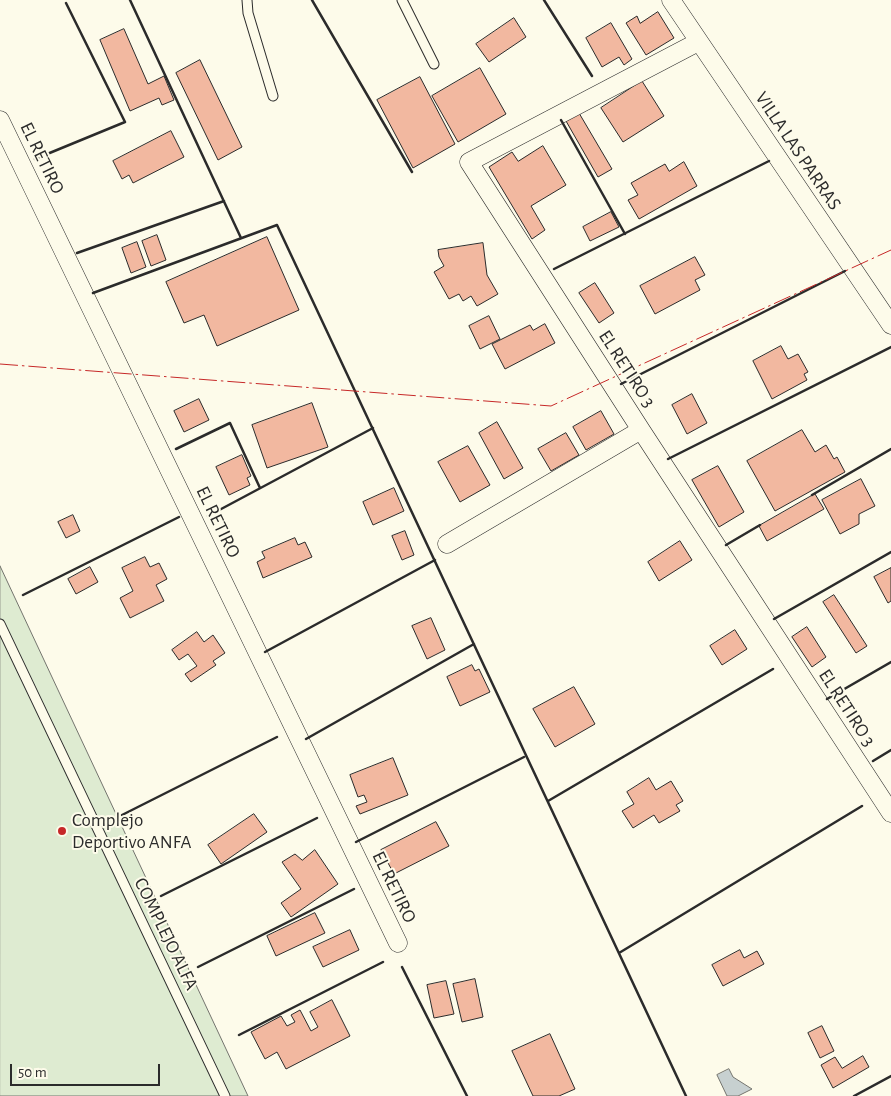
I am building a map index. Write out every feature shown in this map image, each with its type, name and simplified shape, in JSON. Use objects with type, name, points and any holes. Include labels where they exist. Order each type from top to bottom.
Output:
[{"type":"street","name":"VILLA LAS PARRAS","points":[[671,0],[891,325]]},
{"type":"street","name":"EL RETIRO 3","points":[[698,42],[469,162],[891,813]]},
{"type":"street","name":"EL RETIRO","points":[[0,120],[398,943]]},
{"type":"street","points":[[447,544],[641,430]]},
{"type":"lane","points":[[247,0],[248,13],[272,96]]},
{"type":"lane","points":[[402,0],[434,64]]},
{"type":"lane","name":"COMPLEJO ALFA","points":[[0,624],[225,1096]]},
{"type":"green space","name":"Complejo Deportivo ANFA","points":[[0,566],[248,1096],[0,1096]]},
{"type":"shaded area","points":[[729,1069],[733,1077],[752,1089],[738,1096],[727,1096],[717,1075]]},
{"type":"building","points":[[658,12],[674,38],[646,55],[626,23],[637,16],[640,23]]},
{"type":"building","points":[[514,18],[526,37],[489,62],[476,44]]},
{"type":"building","points":[[611,23],[632,59],[624,65],[619,57],[602,67],[586,38]]},
{"type":"building","points":[[124,29],[148,84],[164,76],[174,100],[162,105],[159,98],[130,111],[100,40]]},
{"type":"building","points":[[200,60],[242,147],[218,160],[176,73]]},
{"type":"building","points":[[480,68],[506,114],[458,142],[432,96]]},
{"type":"building","points":[[420,77],[455,144],[413,168],[377,100]]},
{"type":"building","points":[[642,81],[664,116],[623,142],[601,108]]},
{"type":"building","points":[[579,113],[612,169],[598,177],[566,121]]},
{"type":"building","points":[[171,131],[184,157],[133,183],[129,175],[122,179],[113,161]]},
{"type":"building","points":[[543,146],[566,185],[531,206],[545,230],[532,239],[489,167],[512,152],[518,161]]},
{"type":"building","points":[[684,162],[697,186],[639,219],[628,200],[638,195],[631,183],[665,164],[669,171]]},
{"type":"building","points":[[611,212],[619,227],[590,241],[583,227]]},
{"type":"building","points":[[157,235],[166,260],[151,266],[142,241]]},
{"type":"building","points":[[267,237],[299,310],[217,346],[204,315],[184,323],[166,282]]},
{"type":"building","points":[[137,242],[146,267],[131,273],[122,248]]},
{"type":"building","points":[[483,243],[487,275],[498,294],[477,306],[471,296],[463,301],[459,294],[449,299],[434,272],[444,266],[439,257],[438,250]]},
{"type":"building","points":[[695,257],[705,275],[695,280],[700,290],[655,314],[640,286]]},
{"type":"building","points":[[595,283],[614,313],[599,323],[579,293]]},
{"type":"building","points":[[489,316],[500,339],[480,349],[469,326]]},
{"type":"building","points":[[545,324],[555,343],[505,369],[492,344],[530,325],[533,330]]},
{"type":"building","points":[[781,346],[788,359],[798,354],[808,372],[804,374],[807,380],[772,399],[753,361]]},
{"type":"building","points":[[692,394],[707,423],[687,434],[672,405]]},
{"type":"building","points":[[199,399],[209,420],[184,432],[174,411]]},
{"type":"building","points":[[312,403],[328,447],[267,468],[252,425]]},
{"type":"building","points":[[601,411],[614,434],[586,450],[573,427]]},
{"type":"building","points":[[497,422],[523,468],[504,479],[479,433]]},
{"type":"building","points":[[802,430],[815,452],[826,445],[834,459],[837,457],[845,472],[775,511],[747,461]]},
{"type":"building","points":[[566,433],[579,455],[551,471],[538,449]]},
{"type":"building","points":[[468,446],[490,485],[460,502],[438,462]]},
{"type":"building","points":[[242,455],[251,476],[247,478],[250,485],[229,495],[216,467]]},
{"type":"building","points":[[718,466],[744,512],[719,527],[692,480]]},
{"type":"building","points":[[861,479],[875,506],[859,514],[859,524],[840,534],[822,500]]},
{"type":"building","points":[[394,488],[404,511],[373,525],[363,502]]},
{"type":"building","points":[[815,494],[824,509],[767,541],[759,526]]},
{"type":"building","points":[[73,515],[80,531],[66,538],[58,522]]},
{"type":"building","points":[[405,531],[414,555],[402,560],[392,536]]},
{"type":"building","points":[[295,538],[298,545],[305,542],[312,557],[263,578],[257,562],[265,558],[262,552]]},
{"type":"building","points":[[680,541],[692,560],[659,581],[648,562]]},
{"type":"building","points":[[145,557],[150,567],[159,563],[167,579],[156,585],[164,601],[130,618],[120,598],[133,591],[122,568]]},
{"type":"building","points":[[90,567],[98,582],[76,594],[68,579]]},
{"type":"building","points":[[891,568],[891,601],[888,603],[874,577]]},
{"type":"building","points":[[834,595],[867,646],[856,653],[823,602]]},
{"type":"building","points":[[431,618],[445,650],[427,659],[412,626]]},
{"type":"building","points":[[807,627],[826,657],[812,667],[792,637]]},
{"type":"building","points":[[735,630],[747,649],[722,665],[710,646]]},
{"type":"building","points":[[197,632],[204,642],[213,635],[225,653],[213,661],[216,665],[191,682],[185,674],[197,666],[188,654],[179,660],[172,650]]},
{"type":"building","points":[[472,665],[475,671],[479,669],[490,692],[460,706],[447,677]]},
{"type":"building","points":[[574,687],[595,724],[555,747],[533,709]]},
{"type":"building","points":[[393,758],[408,795],[360,814],[356,806],[367,802],[364,795],[358,797],[350,775]]},
{"type":"building","points":[[649,778],[656,790],[671,781],[683,801],[676,805],[680,811],[659,823],[654,815],[633,828],[622,811],[634,804],[627,792]]},
{"type":"building","points":[[254,814],[267,832],[221,864],[208,845]]},
{"type":"building","points":[[436,822],[449,846],[394,874],[381,850]]},
{"type":"building","points":[[315,850],[338,884],[291,917],[281,903],[301,889],[282,862],[295,854],[302,860]]},
{"type":"building","points":[[315,913],[325,933],[276,956],[267,936]]},
{"type":"building","points":[[350,930],[359,950],[323,967],[313,947]]},
{"type":"building","points":[[740,950],[744,958],[757,951],[764,964],[723,986],[712,965]]},
{"type":"building","points":[[475,979],[483,1017],[462,1022],[453,984]]},
{"type":"building","points":[[446,981],[454,1014],[434,1018],[427,985]]},
{"type":"building","points":[[332,1000],[350,1036],[286,1069],[277,1052],[265,1059],[251,1032],[281,1016],[287,1026],[295,1022],[291,1015],[300,1010],[311,1031],[318,1027],[310,1012]]},
{"type":"building","points":[[822,1026],[834,1051],[820,1058],[808,1033]]},
{"type":"building","points":[[550,1034],[575,1089],[559,1096],[533,1096],[512,1051]]},
{"type":"building","points":[[863,1056],[869,1067],[833,1088],[821,1065],[835,1057],[842,1068]]},
{"type":"wall","points":[[130,0],[241,238]]},
{"type":"wall","points":[[312,0],[412,172]]},
{"type":"wall","points":[[544,0],[592,76]]},
{"type":"wall","points":[[35,159],[125,122],[66,3]]},
{"type":"wall","points":[[561,120],[625,234]]},
{"type":"wall","points":[[554,269],[769,161]]},
{"type":"wall","points":[[77,253],[224,201]]},
{"type":"wall","points":[[93,293],[277,225],[686,1096]]},
{"type":"wall","points":[[621,384],[845,271]]},
{"type":"wall","points":[[668,459],[891,347]]},
{"type":"wall","points":[[176,449],[230,423],[260,488]]},
{"type":"wall","points":[[208,516],[373,428]]},
{"type":"wall","points":[[812,495],[891,449]]},
{"type":"wall","points":[[23,595],[179,517]]},
{"type":"wall","points":[[726,545],[760,525]]},
{"type":"wall","points":[[774,619],[891,552]]},
{"type":"wall","points":[[265,652],[435,560]]},
{"type":"wall","points":[[306,739],[474,644]]},
{"type":"wall","points":[[827,699],[891,662]]},
{"type":"wall","points":[[548,801],[773,669]]},
{"type":"wall","points":[[122,815],[277,737]]},
{"type":"wall","points":[[873,761],[891,750]]},
{"type":"wall","points":[[356,842],[524,757]]},
{"type":"wall","points":[[619,953],[862,806]]},
{"type":"wall","points":[[161,896],[317,818]]},
{"type":"wall","points":[[198,967],[354,889]]},
{"type":"wall","points":[[239,1035],[383,962]]},
{"type":"wall","points":[[402,967],[467,1096]]},
{"type":"wall","points":[[854,1096],[891,1076]]},
{"type":"power","points":[[0,364],[551,406],[891,250]]},
{"type":"place","name":"Complejo Deportivo ANFA","points":[[62,831]]}]
